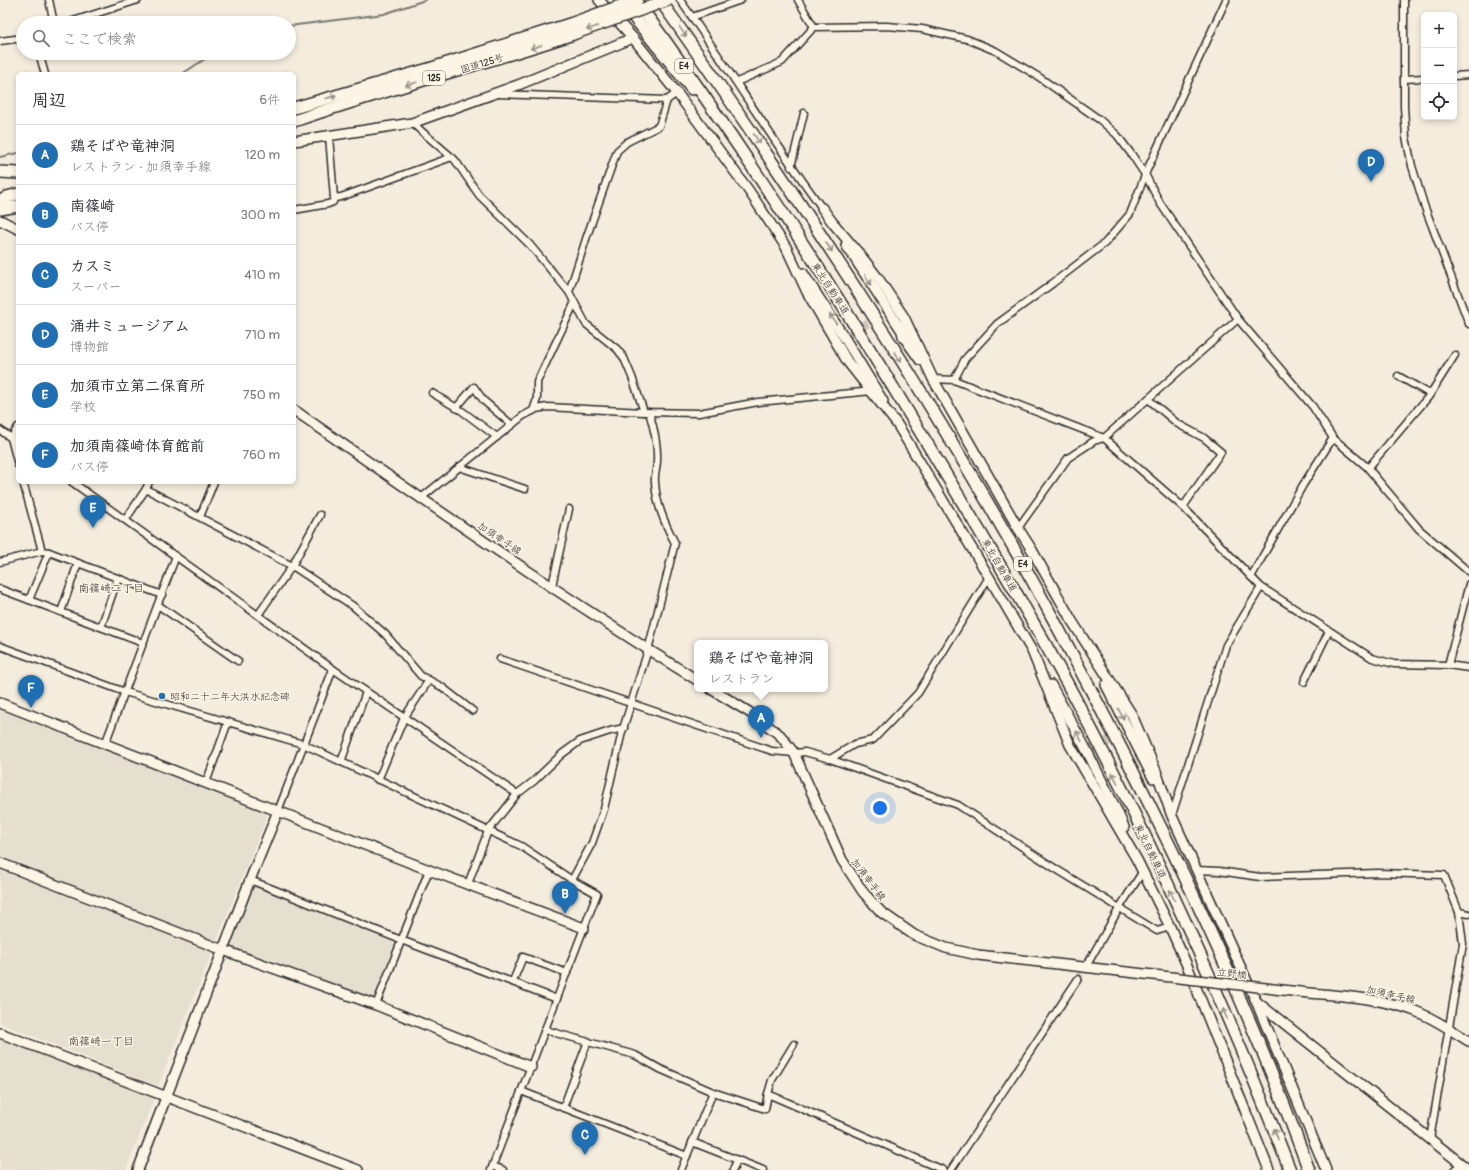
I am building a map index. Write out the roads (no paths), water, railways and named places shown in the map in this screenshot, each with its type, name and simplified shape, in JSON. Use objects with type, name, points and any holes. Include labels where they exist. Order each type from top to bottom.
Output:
[{"type":"highway","points":[[620,0],[657,48],[729,134]]},
{"type":"highway","name":"東北自動車道","points":[[636,0],[684,66],[833,290],[1006,575],[1075,699],[1149,846],[1199,954],[1267,1112],[1290,1170]]},
{"type":"highway","name":"国道125号","points":[[296,120],[506,56],[636,0]]},
{"type":"highway","name":"東北自動車道","points":[[660,0],[779,172],[850,280],[967,467],[1027,571],[1068,645],[1167,838],[1220,950],[1287,1110],[1309,1170]]},
{"type":"highway","name":"国道125号","points":[[296,107],[668,0]]},
{"type":"highway","points":[[0,172],[16,173]]},
{"type":"highway","points":[[0,202],[7,197],[16,195]]},
{"type":"highway","points":[[0,209],[16,206]]},
{"type":"street","points":[[49,0],[52,16]]},
{"type":"street","points":[[89,16],[138,0]]},
{"type":"street","points":[[599,0],[634,38],[677,93],[749,191],[847,336],[873,390]]},
{"type":"street","points":[[680,0],[737,82],[791,167],[833,223],[878,278],[904,317],[933,379],[1018,528],[1092,654],[1132,715],[1156,771],[1172,816]]},
{"type":"street","points":[[692,17],[741,0]]},
{"type":"street","points":[[798,0],[814,26]]},
{"type":"street","points":[[954,380],[966,359],[997,324],[1105,243],[1130,214],[1226,0]]},
{"type":"street","points":[[1404,0],[1406,137],[1412,166],[1424,205],[1469,324]]},
{"type":"street","points":[[737,82],[782,62],[814,26],[887,26],[922,29],[967,39],[996,51],[1039,76],[1100,120],[1117,135],[1146,176],[1160,203],[1238,319],[1313,407],[1333,438],[1368,468],[1419,529],[1469,572]]},
{"type":"street","points":[[296,141],[412,123],[494,94],[634,38]]},
{"type":"street","points":[[0,41],[16,39]]},
{"type":"street","points":[[41,60],[45,72]]},
{"type":"street","points":[[1457,76],[1469,75]]},
{"type":"street","points":[[1404,79],[1421,78]]},
{"type":"street","points":[[494,94],[667,100],[677,93]]},
{"type":"street","points":[[569,292],[617,151],[627,142],[659,126],[667,100]]},
{"type":"street","points":[[791,167],[804,113]]},
{"type":"street","points":[[412,123],[452,158],[479,195],[530,245],[569,292],[574,304],[586,324],[609,342],[624,358],[656,437],[657,462],[655,483],[657,495],[664,522],[675,543],[648,650],[624,728],[604,809],[592,843],[572,880]]},
{"type":"street","points":[[296,210],[333,202],[334,198],[329,136]]},
{"type":"street","points":[[334,198],[341,197],[452,158]]},
{"type":"street","points":[[0,220],[16,229]]},
{"type":"street","points":[[833,223],[885,311],[902,331],[903,336],[933,379]]},
{"type":"street","points":[[786,247],[806,292],[848,361],[873,390],[897,424],[1032,651],[1088,751],[1118,813],[1137,860]]},
{"type":"street","points":[[532,411],[538,399],[538,382],[574,304]]},
{"type":"street","points":[[1018,528],[1068,458],[1094,441],[1104,438],[1238,319]]},
{"type":"street","points":[[1368,468],[1430,394],[1455,355]]},
{"type":"street","points":[[1398,376],[1430,394]]},
{"type":"street","points":[[933,379],[954,380],[1104,438],[1182,507],[1261,587],[1372,658],[1394,664],[1448,665],[1469,668]]},
{"type":"street","points":[[456,408],[474,387],[484,400],[512,425]]},
{"type":"street","points":[[420,498],[512,425],[532,411],[547,407],[699,413],[758,402],[873,390]]},
{"type":"street","points":[[432,393],[497,437]]},
{"type":"street","points":[[1148,399],[1178,424],[1204,438],[1221,452],[1182,507]]},
{"type":"street","name":"加須幸手線","points":[[296,411],[420,498],[648,650],[694,678]]},
{"type":"street","points":[[0,430],[16,442]]},
{"type":"street","points":[[11,438],[16,431]]},
{"type":"street","points":[[11,438],[16,457]]},
{"type":"street","points":[[1251,576],[1303,486],[1333,438]]},
{"type":"street","points":[[460,467],[525,489]]},
{"type":"street","points":[[24,484],[42,551]]},
{"type":"street","points":[[75,484],[126,519],[333,669],[517,794]]},
{"type":"street","points":[[126,519],[148,484]]},
{"type":"street","points":[[200,517],[213,484]]},
{"type":"street","points":[[146,489],[292,566],[353,606],[385,634],[421,676],[442,687],[473,711]]},
{"type":"street","points":[[552,586],[569,509]]},
{"type":"street","points":[[258,615],[292,566],[320,515]]},
{"type":"street","points":[[0,562],[42,551],[49,552],[162,594]]},
{"type":"street","points":[[30,600],[49,552]]},
{"type":"street","points":[[105,744],[176,556]]},
{"type":"street","points":[[61,612],[78,563]]},
{"type":"street","points":[[830,759],[855,744],[873,740],[918,693],[989,577]]},
{"type":"street","points":[[101,627],[118,578]]},
{"type":"street","points":[[1448,665],[1469,584]]},
{"type":"street","points":[[1172,816],[1226,645],[1261,587]]},
{"type":"street","points":[[0,589],[143,643]]},
{"type":"street","points":[[158,605],[238,662]]},
{"type":"street","points":[[1304,682],[1329,631]]},
{"type":"street","points":[[0,646],[125,692],[303,744],[521,846],[572,880],[597,894],[492,1168],[503,1170]]},
{"type":"street","points":[[1032,651],[1070,744],[1137,860],[1170,927],[1189,970],[1269,1170]]},
{"type":"street","points":[[1092,654],[1128,731],[1172,816],[1256,1001],[1326,1170]]},
{"type":"street","points":[[500,659],[772,751],[794,753],[805,752],[830,759],[958,805],[1056,869],[1157,931],[1170,927]]},
{"type":"street","points":[[138,1170],[333,669]]},
{"type":"street","points":[[378,780],[404,718],[429,680]]},
{"type":"street","points":[[341,762],[366,692]]},
{"type":"street","name":"加須幸手線","points":[[716,692],[749,712],[780,735],[794,753],[842,860],[863,892],[881,912],[914,936],[946,948],[978,955],[1162,976]]},
{"type":"street","points":[[0,703],[429,870],[584,928]]},
{"type":"street","points":[[206,783],[228,722]]},
{"type":"street","points":[[468,884],[488,831],[517,794],[534,781],[562,754],[580,741],[624,728]]},
{"type":"street","points":[[0,863],[223,950],[376,1006],[531,1067]]},
{"type":"street","points":[[376,1006],[429,870]]},
{"type":"street","points":[[1196,870],[1260,876],[1378,873],[1444,875],[1459,912],[1463,944],[1430,1139]]},
{"type":"street","points":[[1088,963],[1120,907],[1143,871]]},
{"type":"street","points":[[250,880],[401,940],[513,981],[557,999]]},
{"type":"street","points":[[1459,912],[1469,914]]},
{"type":"street","points":[[513,981],[523,957],[567,973]]},
{"type":"street","name":"立野橋","points":[[1162,976],[1300,992]]},
{"type":"street","points":[[951,1170],[1078,979]]},
{"type":"street","name":"加須幸手線","points":[[1300,992],[1358,998],[1392,1004],[1416,1011],[1469,1041]]},
{"type":"street","points":[[1256,1001],[1465,1167]]},
{"type":"street","points":[[545,1030],[636,1055],[660,1069],[713,1092],[764,1109],[772,1080],[794,1044]]},
{"type":"street","points":[[0,1033],[358,1170]]},
{"type":"street","points":[[563,1108],[588,1041]]},
{"type":"street","points":[[521,1091],[687,1156]]},
{"type":"street","points":[[681,1170],[713,1092]]},
{"type":"street","points":[[768,1094],[943,1170]]},
{"type":"street","points":[[692,1142],[763,1170]]},
{"type":"street","points":[[733,1170],[737,1160]]},
{"type":"street","points":[[1454,1170],[1465,1167]]},
{"type":"waterway","points":[[296,25],[384,14],[425,0]]},
{"type":"waterway","points":[[185,72],[203,60]]},
{"type":"waterway","points":[[0,157],[16,153]]},
{"type":"tunnel","points":[[849,335],[883,313]]},
{"type":"tunnel","points":[[1089,750],[1127,732]]},
{"type":"tunnel","points":[[1078,979],[1087,965]]},
{"type":"place","name":"涌井ミュージアム","points":[[1371,182]]},
{"type":"place","name":"加須市立第二保育所","points":[[93,528]]},
{"type":"place","name":"昭和二十二年大洪水記念碑","points":[[162,696]]},
{"type":"place","name":"加須南篠崎体育館前","points":[[31,708]]},
{"type":"place","name":"鶏そばや竜神洞","points":[[761,738]]},
{"type":"place","name":"南篠崎","points":[[565,914]]},
{"type":"place","name":"カスミ","points":[[585,1155]]},
{"type":"district","name":"南篠崎二丁目","points":[[111,588]]},
{"type":"district","name":"南篠崎一丁目","points":[[101,1041]]}]
